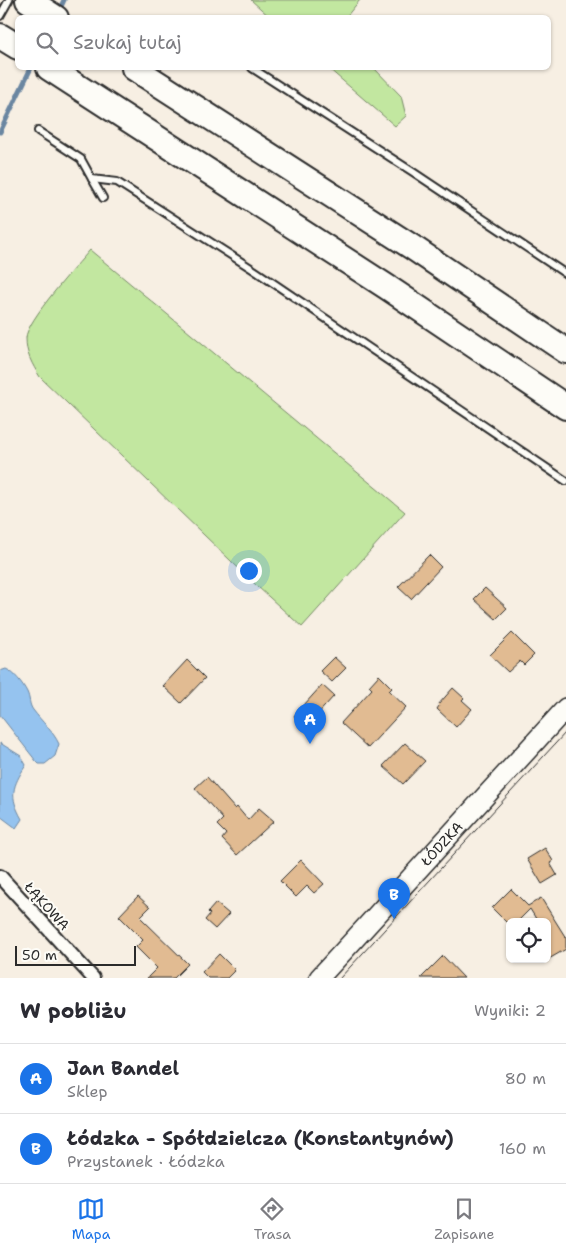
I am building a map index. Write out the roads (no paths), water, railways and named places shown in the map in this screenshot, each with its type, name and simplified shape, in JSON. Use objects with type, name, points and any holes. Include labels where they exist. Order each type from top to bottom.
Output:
[{"type":"highway","points":[[28,0],[51,15]]},
{"type":"highway","points":[[0,36],[15,46]]},
{"type":"highway","points":[[52,70],[387,287],[566,407]]},
{"type":"highway","points":[[137,70],[412,247],[566,351]]},
{"type":"main road","name":"ŁÓDZKA","points":[[319,978],[566,708]]},
{"type":"street","name":"ŁĄKOWA","points":[[0,876],[93,978]]},
{"type":"lane","points":[[0,16],[8,0]]},
{"type":"lane","points":[[255,70],[566,274]]},
{"type":"lane","points":[[38,131],[81,159],[103,198]]},
{"type":"lane","points":[[92,179],[117,182],[133,192],[254,270],[566,480]]},
{"type":"water","points":[[6,669],[15,675],[23,685],[32,708],[57,739],[59,744],[55,756],[45,764],[39,764],[36,761],[0,715],[0,671]]},
{"type":"water","points":[[0,743],[21,756],[26,765],[18,779],[14,792],[15,804],[22,819],[16,828],[0,816]]},
{"type":"waterway","points":[[58,13],[64,0]]},
{"type":"waterway","points":[[0,132],[30,70]]},
{"type":"tram line","points":[[340,978],[566,732]]},
{"type":"place","name":"Jan Bandel","points":[[310,744]]},
{"type":"place","name":"Łódzka - Spółdzielcza (Konstantynów)","points":[[394,919]]}]
